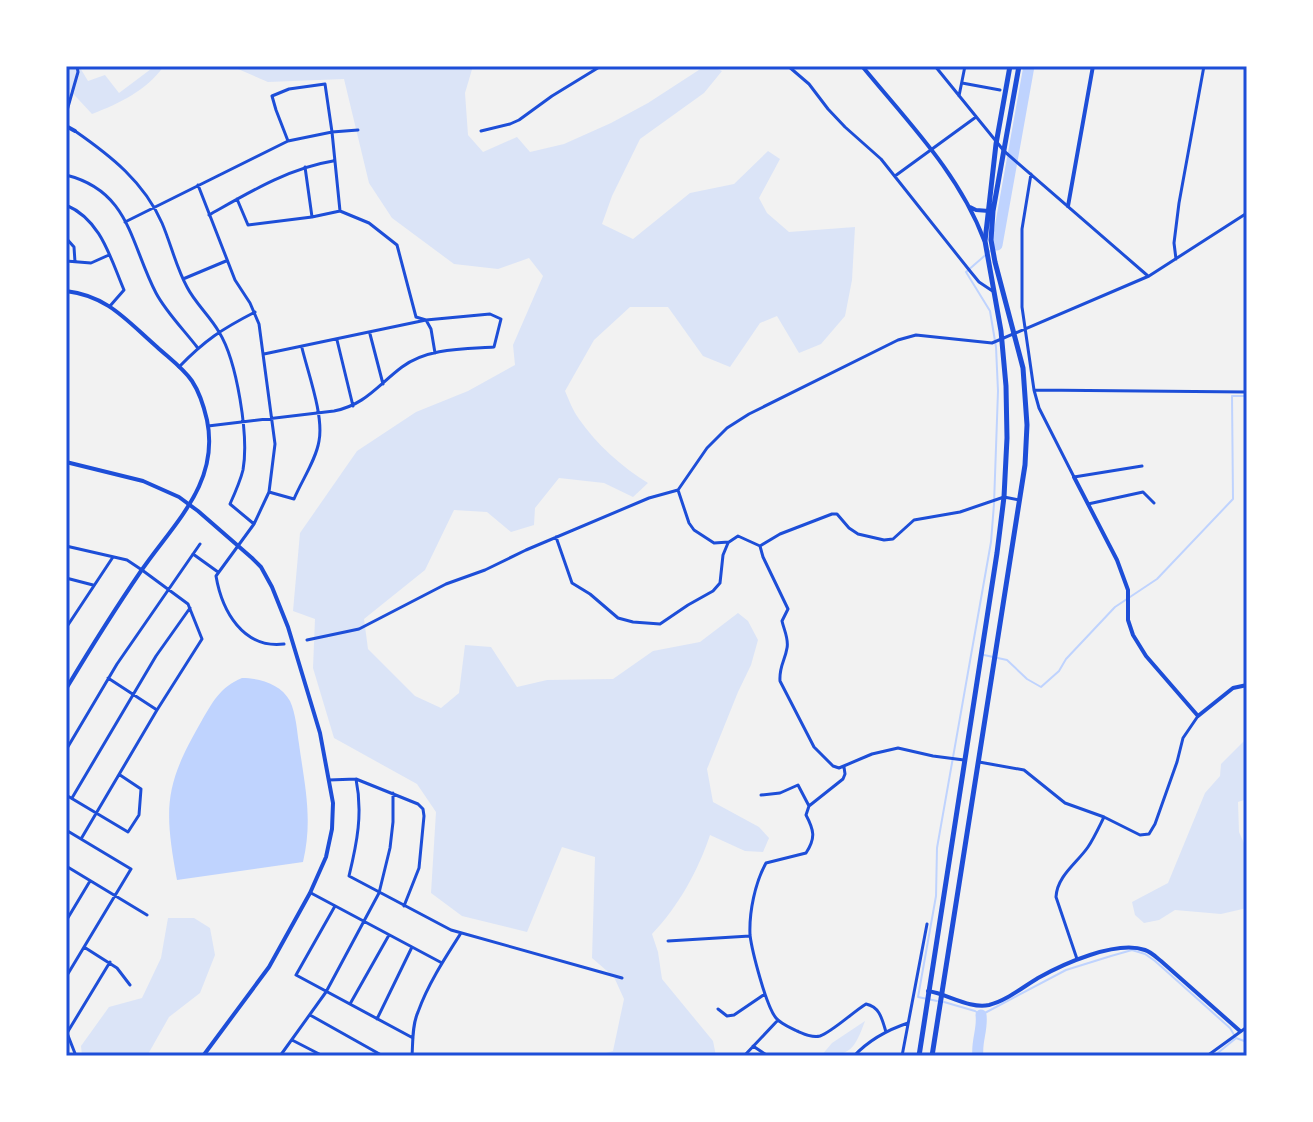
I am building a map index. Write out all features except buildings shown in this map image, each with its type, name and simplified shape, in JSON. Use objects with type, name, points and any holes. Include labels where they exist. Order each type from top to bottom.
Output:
[{"type":"highway","points":[[932,1056],[1025,465],[1027,425],[1023,368],[991,240],[990,211],[996,144],[1010,66]]},
{"type":"highway","points":[[919,1056],[1004,497],[1006,386],[1002,339],[985,241],[1019,66]]},
{"type":"highway","points":[[966,760],[978,761]]},
{"type":"street","points":[[66,114],[77,66]]},
{"type":"street","points":[[481,131],[519,120],[601,66]]},
{"type":"street","points":[[788,66],[809,84],[836,118],[878,156],[979,282],[994,292]]},
{"type":"street","points":[[862,66],[932,150],[968,206],[985,241]]},
{"type":"street","points":[[935,66],[996,144],[1149,276]]},
{"type":"street","points":[[959,96],[965,66]]},
{"type":"street","points":[[1068,206],[1093,66]]},
{"type":"street","points":[[1176,259],[1174,243],[1179,203],[1204,66]]},
{"type":"street","points":[[962,83],[1000,90]]},
{"type":"street","points":[[288,141],[272,96],[305,85],[325,84],[340,211]]},
{"type":"street","points":[[895,176],[976,117]]},
{"type":"street","points":[[66,126],[126,170],[154,207],[189,291],[219,331],[233,362],[245,446],[243,469],[230,504],[254,524]]},
{"type":"street","points":[[125,222],[288,141],[358,130]]},
{"type":"street","points":[[209,215],[305,167],[335,161]]},
{"type":"street","points":[[305,167],[312,217]]},
{"type":"street","points":[[1031,174],[1022,229],[1022,307],[1039,408],[1117,560],[1128,590],[1128,620],[1133,635],[1146,656],[1198,716]]},
{"type":"street","points":[[66,175],[83,180],[105,193],[119,210],[157,295],[197,347]]},
{"type":"street","points":[[198,185],[226,261],[259,324],[275,444],[269,492],[254,524],[216,576],[219,592],[231,619],[248,635],[264,643],[284,644]]},
{"type":"street","points":[[237,199],[248,225],[340,211],[369,223],[397,245],[416,317],[426,320],[431,329],[435,353]]},
{"type":"street","points":[[66,205],[91,221],[100,234],[124,290],[110,306]]},
{"type":"street","points":[[968,206],[990,211]]},
{"type":"street","points":[[307,640],[359,629],[446,584],[649,498],[678,490],[707,448],[727,428],[898,340],[916,335],[992,343],[1149,276],[1247,213]]},
{"type":"street","points":[[66,238],[74,247],[75,262]]},
{"type":"street","points":[[66,261],[91,263],[109,255]]},
{"type":"street","points":[[183,279],[226,261]]},
{"type":"street","points":[[66,291],[86,294],[110,306],[193,383],[208,426],[209,458],[206,472],[189,504],[142,570],[66,689]]},
{"type":"street","points":[[179,367],[197,347],[219,331],[255,312]]},
{"type":"street","points":[[208,426],[353,406],[402,366],[417,358],[435,353],[494,347],[501,319],[490,314],[426,320],[264,354]]},
{"type":"street","points":[[370,333],[383,384]]},
{"type":"street","points":[[337,340],[353,406]]},
{"type":"street","points":[[269,492],[294,499],[319,444],[318,413],[301,347]]},
{"type":"street","points":[[1034,390],[1247,392]]},
{"type":"street","points":[[66,462],[143,481],[179,497],[261,567],[288,627],[320,733],[333,815],[330,842],[320,871],[269,967],[203,1056]]},
{"type":"street","points":[[1074,477],[1142,466]]},
{"type":"street","points":[[678,490],[694,530],[714,543],[729,542],[738,536],[760,546]]},
{"type":"street","points":[[1088,504],[1143,492],[1154,503]]},
{"type":"street","points":[[760,546],[780,534],[832,514],[837,514],[858,534],[884,540],[893,539],[914,520],[960,512],[1004,497],[1019,500]]},
{"type":"street","points":[[556,537],[572,583],[618,618],[660,624],[713,591],[720,583],[723,555],[729,542]]},
{"type":"street","points":[[66,750],[108,678],[200,544]]},
{"type":"street","points":[[66,546],[127,560],[142,570],[188,604],[202,639],[81,839]]},
{"type":"street","points":[[760,546],[788,609],[782,621],[788,647],[780,681],[814,747],[839,768],[872,754],[898,748],[966,760]]},
{"type":"street","points":[[193,554],[218,572]]},
{"type":"street","points":[[66,628],[113,557]]},
{"type":"street","points":[[66,578],[93,585]]},
{"type":"street","points":[[72,798],[156,656],[190,608]]},
{"type":"street","points":[[108,678],[157,710]]},
{"type":"street","points":[[978,761],[1024,770],[1065,803],[1104,817],[1140,835],[1149,834],[1183,738],[1198,716],[1233,688],[1247,685]]},
{"type":"street","points":[[844,767],[843,779],[809,806],[806,815],[811,824],[813,843],[806,853],[766,863],[757,887],[750,936],[765,994],[778,1020],[806,1035],[818,1037],[866,1004],[873,1005],[879,1012],[886,1032]]},
{"type":"street","points":[[66,795],[128,832],[139,815],[141,789],[119,775]]},
{"type":"street","points":[[329,780],[356,779],[418,804],[423,809],[419,868],[404,906]]},
{"type":"street","points":[[356,779],[360,800],[358,839],[349,876],[461,933],[622,978]]},
{"type":"street","points":[[761,795],[780,793],[798,785],[809,806]]},
{"type":"street","points":[[280,1056],[326,992],[379,893],[390,848],[393,793]]},
{"type":"street","points":[[1077,959],[1056,890],[1087,848],[1104,817]]},
{"type":"street","points":[[66,830],[131,869],[66,977]]},
{"type":"street","points":[[66,866],[147,915]]},
{"type":"street","points":[[66,921],[90,881]]},
{"type":"street","points":[[310,893],[442,963]]},
{"type":"street","points":[[335,906],[296,975],[413,1038]]},
{"type":"street","points":[[902,1056],[927,924]]},
{"type":"street","points":[[412,1056],[417,1013],[461,933]]},
{"type":"street","points":[[350,1004],[389,935]]},
{"type":"street","points":[[668,941],[750,936]]},
{"type":"street","points":[[84,947],[110,962],[130,985]]},
{"type":"street","points":[[377,1019],[412,947]]},
{"type":"street","points":[[928,991],[986,1006],[1077,959],[1128,948],[1144,950],[1161,961],[1240,1031]]},
{"type":"street","points":[[76,1056],[67,1033],[110,962]]},
{"type":"street","points":[[718,1009],[727,1016],[734,1015],[765,994]]},
{"type":"street","points":[[310,1015],[383,1056]]},
{"type":"street","points":[[744,1056],[778,1020]]},
{"type":"street","points":[[854,1056],[886,1032],[909,1023]]},
{"type":"street","points":[[1207,1056],[1247,1027]]},
{"type":"street","points":[[292,1040],[323,1056]]},
{"type":"street","points":[[753,1046],[768,1056]]},
{"type":"shaded area","points":[[66,66],[79,66],[88,81],[105,75],[119,93],[155,66],[164,66],[132,95],[92,114],[66,86]]},
{"type":"shaded area","points":[[231,66],[473,66],[465,93],[468,135],[483,152],[517,137],[530,152],[564,144],[611,123],[705,66],[712,66],[722,71],[704,93],[640,139],[602,224],[633,239],[690,193],[734,184],[768,151],[780,159],[759,198],[767,213],[789,232],[855,227],[852,280],[845,316],[821,344],[799,353],[777,316],[760,323],[730,367],[703,356],[668,307],[630,307],[594,340],[565,391],[577,416],[594,438],[619,463],[648,483],[633,497],[604,483],[559,478],[535,508],[534,525],[511,532],[487,512],[454,510],[425,570],[364,619],[368,649],[415,696],[441,708],[459,693],[465,645],[491,647],[517,687],[547,680],[613,679],[653,651],[700,642],[738,613],[748,621],[758,640],[751,665],[707,769],[713,802],[759,827],[769,838],[763,852],[745,851],[710,835],[686,888],[652,934],[662,979],[713,1041],[716,1056],[595,1056],[613,1051],[624,999],[614,977],[592,958],[595,857],[562,847],[527,932],[462,916],[431,893],[436,812],[417,784],[334,738],[313,668],[315,619],[293,611],[300,533],[357,451],[416,412],[468,391],[515,365],[513,345],[543,276],[529,258],[498,269],[454,264],[392,218],[369,183],[344,79],[268,82]]},
{"type":"shaded area","points":[[1247,738],[1247,799],[1238,802],[1239,832],[1247,850],[1247,908],[1221,914],[1175,910],[1159,920],[1144,923],[1135,915],[1132,902],[1168,883],[1205,793],[1220,776],[1221,764]]},
{"type":"shaded area","points":[[168,918],[194,918],[210,928],[215,955],[200,993],[169,1017],[147,1056],[82,1056],[81,1046],[109,1007],[142,998],[161,958]]},
{"type":"shaded area","points":[[865,1021],[850,1049],[821,1056],[832,1043]]},
{"type":"water","points":[[242,678],[275,686],[286,695],[292,706],[307,803],[303,862],[177,880],[169,815],[174,781],[189,744],[213,702],[228,686]]},
{"type":"waterway","points":[[997,245],[1029,66]]},
{"type":"waterway","points":[[937,1001],[918,997],[936,896],[937,848],[991,542],[994,504],[998,391],[996,347],[990,311],[966,272],[997,245]]},
{"type":"waterway","points":[[984,655],[1007,660],[1027,679],[1041,687],[1115,607],[1157,579],[1233,499],[1232,396],[1247,396]]},
{"type":"waterway","points":[[944,1002],[981,1015],[1066,970],[1132,950],[1155,961],[1230,1028],[1236,1038],[1247,1042]]},
{"type":"waterway","points":[[978,1056],[981,1015]]},
{"type":"waterway","points":[[1214,1056],[1235,1039]]}]
